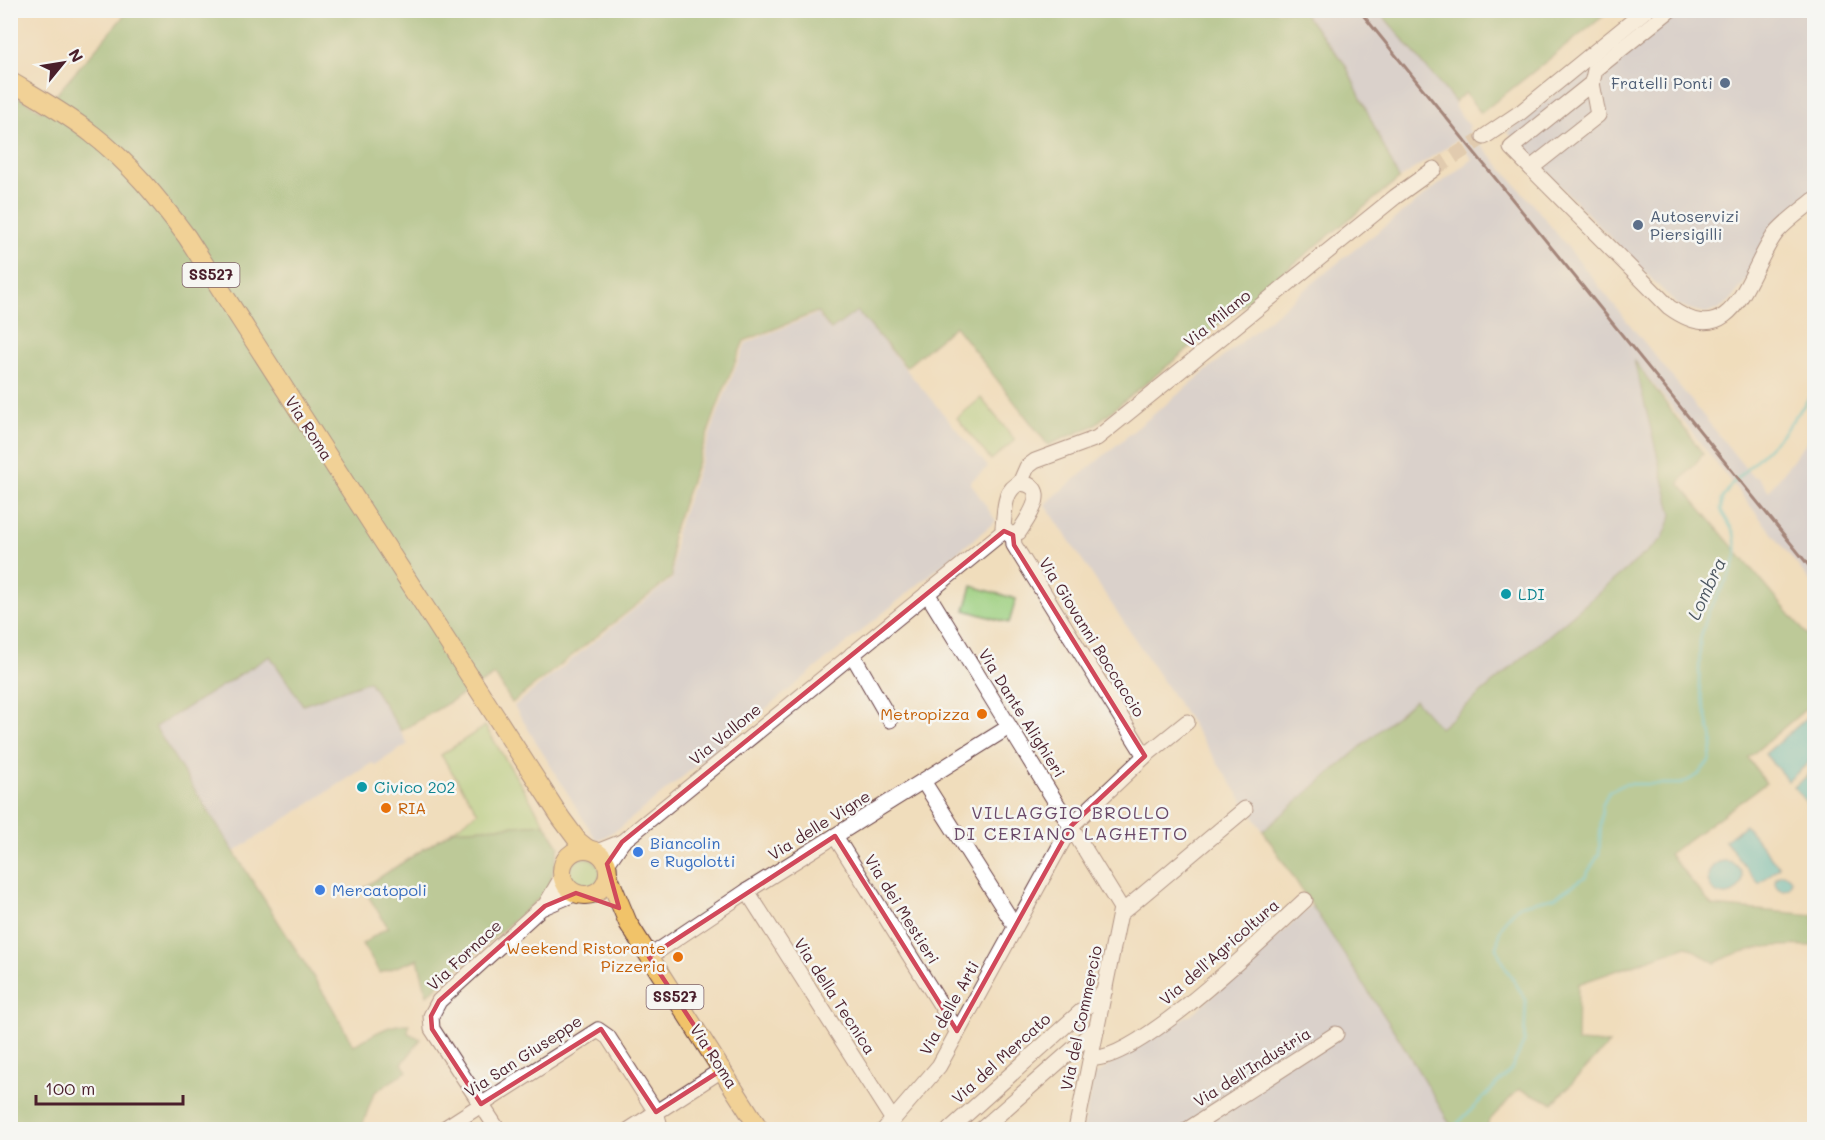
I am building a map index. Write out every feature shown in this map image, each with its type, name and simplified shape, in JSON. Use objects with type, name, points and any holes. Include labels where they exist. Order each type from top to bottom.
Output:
[{"type":"main road","name":"Via Roma","points":[[10,81],[65,115],[112,151],[144,183],[187,237],[561,818],[578,841],[600,860],[628,923],[760,1129]]},
{"type":"main road","name":"Via Roma","points":[[561,818],[567,844],[564,868]]},
{"type":"main road","points":[[564,868],[580,849],[600,860],[602,888],[582,894]]},
{"type":"main road","name":"SS527","points":[[564,868],[568,887],[582,894]]},
{"type":"main road","name":"Via Roma","points":[[582,894],[606,902],[628,923]]},
{"type":"street","points":[[1484,137],[1521,112],[1646,10]]},
{"type":"street","points":[[1528,165],[1597,105],[1592,83],[1595,70],[1670,10]]},
{"type":"street","points":[[1592,83],[1511,148],[1669,307],[1685,319],[1704,322],[1718,318],[1731,309],[1745,293],[1776,233],[1815,200]]},
{"type":"street","name":"Via Milano","points":[[1009,533],[1007,495],[1014,486],[1020,483],[1027,468],[1035,461],[1097,438],[1395,196],[1434,169]]},
{"type":"street","points":[[927,593],[1009,533],[1019,532],[1037,503],[1036,491],[1020,483]]},
{"type":"street","name":"Via Giovanni Boccaccio","points":[[1009,533],[1145,756]]},
{"type":"street","name":"Via Vallone","points":[[600,860],[927,593]]},
{"type":"street","name":"Via Dante Alighieri","points":[[927,593],[1115,896],[1121,914]]},
{"type":"street","points":[[852,654],[890,720]]},
{"type":"street","name":"Via delle Arti","points":[[888,1125],[939,1066],[1071,826],[1145,756],[1187,722]]},
{"type":"street","name":"Via delle Vigne","points":[[649,957],[747,891],[1009,727]]},
{"type":"street","points":[[923,781],[1015,926]]},
{"type":"street","points":[[1121,914],[1245,809]]},
{"type":"street","name":"Via dei Mestieri","points":[[835,836],[957,1031]]},
{"type":"street","name":"Via Fornace","points":[[498,1130],[432,1029],[431,1016],[440,1001],[544,906],[564,868]]},
{"type":"street","name":"Via della Tecnica","points":[[747,891],[888,1125]]},
{"type":"street","name":"Via Fornace","points":[[544,906],[582,894]]},
{"type":"street","name":"Via dell'Agricoltura","points":[[1091,1058],[1107,1057],[1182,1012],[1305,900]]},
{"type":"street","name":"Via del Commercio","points":[[1076,1130],[1121,914]]},
{"type":"street","name":"Via del Mercato","points":[[949,1130],[1105,990]]},
{"type":"street","points":[[981,1130],[1097,1028]]},
{"type":"street","name":"Via San Giuseppe","points":[[442,1130],[598,1030],[608,1037],[656,1113]]},
{"type":"street","name":"Via dell'Industria","points":[[1187,1130],[1336,1034]]},
{"type":"street","points":[[629,1130],[723,1070]]},
{"type":"street","points":[[656,1113],[661,1130]]},
{"type":"highlighted area","points":[[1004,531],[1013,535],[1014,545],[1145,756],[1071,826],[957,1031],[835,836],[649,957],[723,1069],[656,1112],[601,1029],[481,1104],[432,1029],[431,1016],[439,1001],[545,906],[576,893],[619,908],[607,864],[622,842]]},
{"type":"shaded area","points":[[1302,11],[1379,11],[1455,102],[1455,108],[1470,126],[1468,129],[1537,209],[1751,475],[1759,478],[1769,491],[1814,432],[1814,586],[1635,361],[1672,515],[1663,538],[1439,728],[1415,700],[1263,831],[1045,504],[1341,260],[1472,159],[1457,140],[1399,179],[1345,64]]},
{"type":"shaded area","points":[[1660,11],[1814,11],[1814,196],[1730,301],[1718,310],[1705,313],[1678,306],[1507,132]]},
{"type":"shaded area","points":[[857,311],[988,467],[970,482],[996,521],[621,827],[597,841],[514,706],[673,578],[676,533],[722,401],[746,343],[817,314],[831,331]]},
{"type":"shaded area","points":[[270,655],[308,703],[369,681],[408,744],[375,765],[372,763],[234,852],[154,727]]},
{"type":"shaded area","points":[[1312,905],[1400,1040],[1453,1129],[1083,1130],[1093,1076],[1186,1016],[1190,1016]]},
{"type":"green space","points":[[128,11],[1302,11],[1345,64],[1399,179],[1093,426],[1048,445],[955,326],[906,367],[857,311],[831,330],[817,312],[744,341],[720,399],[672,535],[672,577],[512,703],[495,675],[401,731],[369,681],[303,705],[270,656],[155,727],[331,1005],[353,1045],[387,1028],[401,1024],[409,1024],[408,1033],[421,1039],[402,1064],[407,1071],[374,1093],[361,1129],[11,1129],[10,92],[42,111]]},
{"type":"green space","points":[[1379,11],[1610,11],[1481,113],[1465,93],[1455,102]]},
{"type":"green space","points":[[1634,360],[1703,454],[1679,483],[1814,643],[1814,702],[1748,758],[1766,783],[1669,854],[1712,906],[1814,915],[1814,946],[1763,947],[1727,957],[1715,963],[1687,946],[1578,984],[1577,1042],[1609,1044],[1553,1103],[1519,1089],[1488,1122],[1489,1129],[1453,1129],[1400,1040],[1263,831],[1415,700],[1440,728],[1663,538],[1672,515]]},
{"type":"green space","points":[[981,398],[1015,440],[991,460],[957,418]]},
{"type":"green space","points":[[972,586],[1016,599],[1009,623],[965,610]]},
{"type":"green space","points":[[485,726],[545,824],[453,830],[478,812],[441,755]]},
{"type":"green space","points":[[545,824],[559,846],[550,885],[543,895],[427,995],[418,959],[380,973],[362,944],[388,927],[363,888],[453,830]]},
{"type":"green space","points":[[585,858],[596,862],[600,873],[596,884],[585,888],[574,884],[570,873],[574,862]]},
{"type":"green space","points":[[1588,1124],[1601,1129],[1555,1129],[1557,1125]]},
{"type":"water","points":[[1814,712],[1814,758],[1788,781],[1765,754]]},
{"type":"water","points":[[1814,770],[1814,812],[1794,787]]},
{"type":"water","points":[[1745,825],[1779,867],[1759,884],[1725,841]]},
{"type":"water","points":[[1725,861],[1737,866],[1742,878],[1737,890],[1725,895],[1713,890],[1708,878],[1713,866]]},
{"type":"water","points":[[1780,874],[1786,874],[1791,882],[1789,888],[1780,890],[1775,885],[1775,879]]},
{"type":"waterway","name":"Lombra","points":[[1451,1130],[1511,1070],[1524,1042],[1526,1000],[1502,962],[1497,948],[1499,933],[1506,919],[1520,905],[1555,897],[1585,877],[1599,854],[1602,806],[1609,792],[1625,784],[1681,784],[1698,775],[1709,761],[1713,743],[1699,685],[1700,640],[1708,612],[1732,570],[1737,554],[1734,533],[1721,510],[1722,499],[1732,484],[1782,434],[1814,392]]},
{"type":"tunnel","points":[[1434,169],[1484,137]]},
{"type":"railway","points":[[1359,10],[1814,572]]},
{"type":"place","name":"Fratelli Ponti","points":[[1725,83]]},
{"type":"place","name":"Autoservizi Piersigilli","points":[[1638,225]]},
{"type":"place","name":"LDI","points":[[1506,594]]},
{"type":"place","name":"Metropizza","points":[[982,714]]},
{"type":"place","name":"Civico 202","points":[[362,787]]},
{"type":"place","name":"RIA","points":[[386,808]]},
{"type":"place","name":"Biancolin e Rugolotti","points":[[638,852]]},
{"type":"place","name":"Mercatopoli","points":[[320,890]]},
{"type":"place","name":"Weekend Ristorante Pizzeria","points":[[678,957]]},
{"type":"district","name":"VILLAGGIO BROLLO DI CERIANO LAGHETTO","points":[[1071,823]]}]
